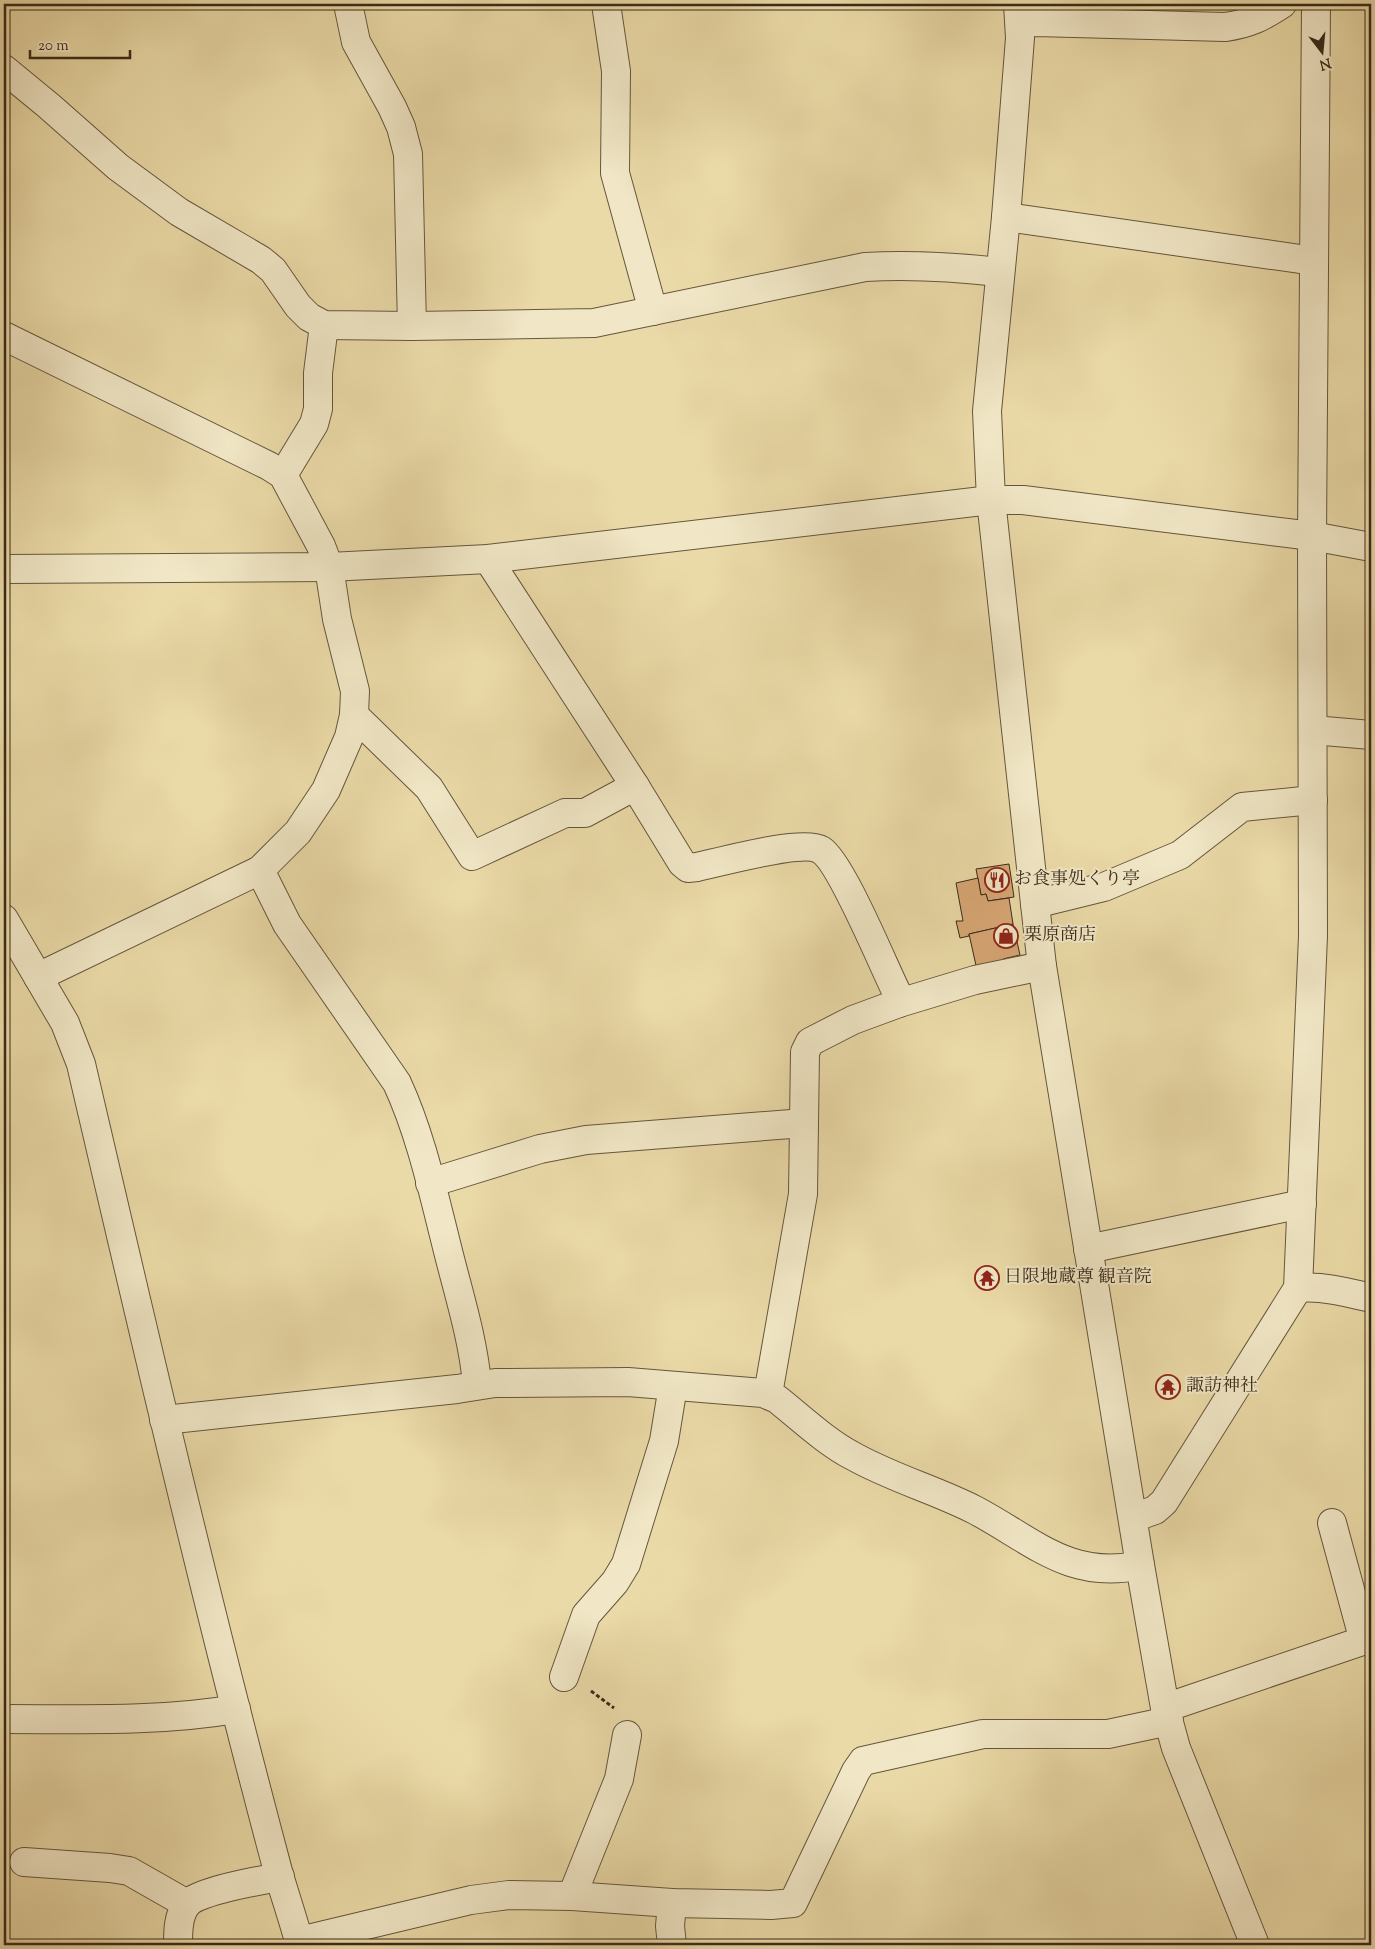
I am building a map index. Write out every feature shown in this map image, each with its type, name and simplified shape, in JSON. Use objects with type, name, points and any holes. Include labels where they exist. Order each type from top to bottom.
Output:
[{"type":"street","points":[[348,4],[356,42],[392,107],[408,154],[412,326]]},
{"type":"street","points":[[606,4],[616,71],[616,173],[654,311]]},
{"type":"street","points":[[1255,1945],[1176,1748],[1167,1715],[1140,1565],[1042,966],[991,500],[987,411],[1006,217],[1019,14],[1036,22],[1225,27],[1241,25],[1259,19],[1282,4]]},
{"type":"street","points":[[1133,1518],[1146,1515],[1164,1502],[1298,1288],[1313,936],[1312,536],[1316,4]]},
{"type":"street","points":[[4,69],[118,167],[179,212],[262,260],[273,270],[298,306],[309,317],[324,325],[412,326],[594,323],[865,267],[913,265],[1000,272]]},
{"type":"street","points":[[1006,217],[1314,261]]},
{"type":"street","points":[[283,475],[314,424],[318,409],[318,373],[324,325]]},
{"type":"street","points":[[4,336],[269,466],[283,475],[321,546],[328,566],[336,619],[355,691],[354,715],[349,737],[326,790],[298,832],[260,870],[38,976]]},
{"type":"street","points":[[4,569],[328,566],[488,559],[991,500],[1023,500],[1312,536],[1371,547]]},
{"type":"street","points":[[488,559],[635,786],[682,863],[688,868],[762,852],[808,846],[820,849],[832,860],[843,880],[896,991],[899,1003]]},
{"type":"street","points":[[354,715],[429,788],[472,856],[566,813],[585,813],[635,786]]},
{"type":"street","points":[[1313,730],[1371,735]]},
{"type":"street","points":[[1034,904],[1104,887],[1180,855],[1242,807],[1314,800]]},
{"type":"street","points":[[260,870],[287,924],[397,1083],[406,1102],[430,1183],[473,1353],[477,1384]]},
{"type":"street","points":[[4,919],[65,1023],[81,1064],[164,1420],[236,1709],[280,1877],[300,1943],[471,1900],[509,1895],[572,1896],[672,1903],[771,1905],[792,1903],[856,1771],[863,1761],[983,1734],[1108,1734],[1167,1715],[1367,1639],[1332,1523]]},
{"type":"street","points":[[768,1394],[803,1194],[805,1052],[810,1042],[853,1020],[899,1003],[975,980],[1042,966]]},
{"type":"street","points":[[430,1183],[540,1149],[586,1140],[804,1123]]},
{"type":"street","points":[[1088,1249],[1302,1204]]},
{"type":"street","points":[[1298,1288],[1338,1289],[1371,1298]]},
{"type":"street","points":[[164,1420],[457,1389],[495,1382],[628,1382],[768,1394],[852,1456],[975,1510],[1061,1560],[1081,1566],[1108,1570],[1140,1565]]},
{"type":"street","points":[[564,1677],[586,1615],[614,1582],[626,1564],[664,1441],[673,1386]]},
{"type":"street","points":[[4,1719],[107,1720],[211,1713],[236,1709]]},
{"type":"street","points":[[572,1896],[619,1779],[627,1735]]},
{"type":"street","points":[[24,1862],[128,1871],[187,1904]]},
{"type":"street","points":[[178,1945],[178,1930],[187,1904],[199,1896],[280,1877]]},
{"type":"street","points":[[672,1903],[670,1926],[672,1945]]},
{"type":"path","points":[[564,1677],[587,1688],[618,1712],[625,1725],[627,1735]]},
{"type":"building","points":[[1009,864],[1014,897],[988,901],[986,894],[981,895],[976,869]]},
{"type":"building","points":[[978,878],[981,895],[986,894],[988,901],[1009,898],[1013,924],[969,934],[969,936],[960,938],[956,921],[963,921],[956,883]]},
{"type":"building","points":[[1013,924],[1020,955],[1003,959],[1004,963],[977,970],[969,934]]},
{"type":"place","name":"お食事処くり亭","points":[[997,880]]},
{"type":"place","name":"栗原商店","points":[[1006,936]]},
{"type":"place","name":"日限地蔵尊 観音院","points":[[987,1278]]},
{"type":"place","name":"諏訪神社","points":[[1168,1387]]}]
